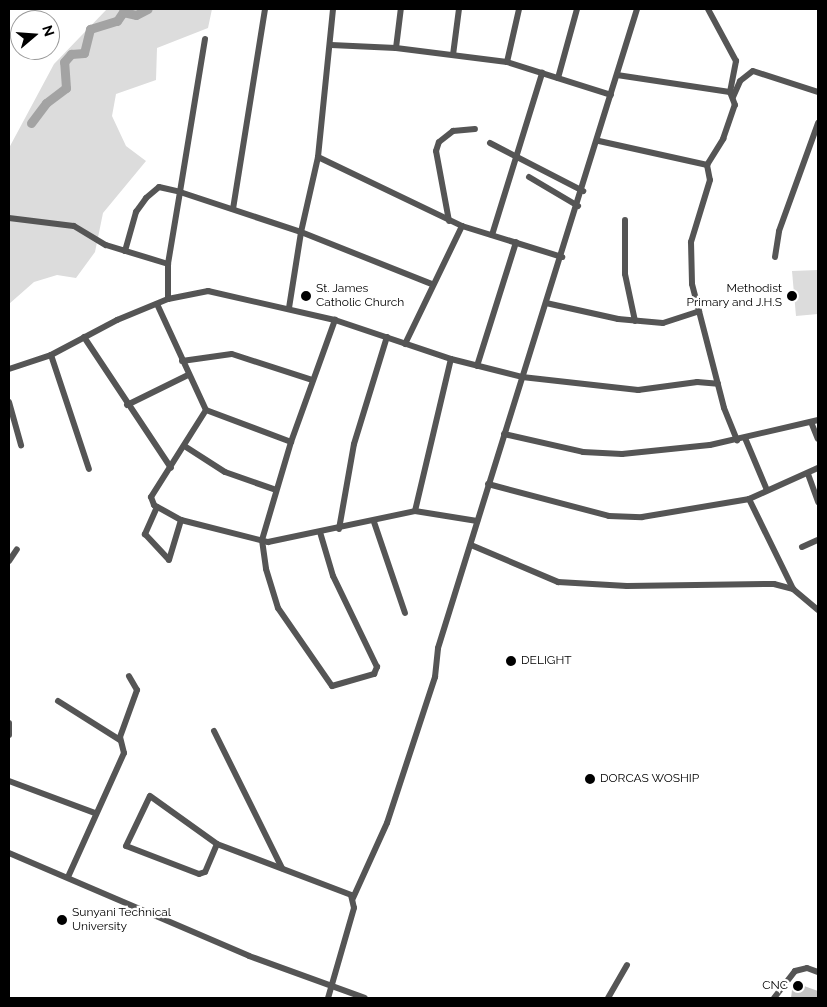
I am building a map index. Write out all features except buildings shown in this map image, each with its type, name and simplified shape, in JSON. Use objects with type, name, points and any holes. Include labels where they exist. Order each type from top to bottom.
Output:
[{"type":"street","points":[[233,209],[265,9]]},
{"type":"street","points":[[289,308],[301,232],[318,156],[331,45],[333,9]]},
{"type":"street","points":[[396,48],[401,9]]},
{"type":"street","points":[[452,55],[459,9]]},
{"type":"street","points":[[507,62],[520,9]]},
{"type":"street","points":[[558,78],[577,9]]},
{"type":"street","points":[[328,998],[354,898],[387,823],[435,677],[438,648],[471,545],[476,521],[599,141],[637,9]]},
{"type":"street","points":[[708,9],[736,62],[731,95],[735,105],[726,133],[707,166],[710,180],[691,242],[692,284],[718,384],[737,440]]},
{"type":"street","points":[[168,299],[168,264],[205,39]]},
{"type":"street","points":[[331,45],[396,48],[507,62],[611,94]]},
{"type":"street","points":[[731,95],[740,81],[754,71],[818,92]]},
{"type":"street","points":[[492,235],[516,152],[542,73]]},
{"type":"street","points":[[617,75],[731,95]]},
{"type":"street","points":[[775,257],[780,230],[818,123]]},
{"type":"street","points":[[450,221],[436,150],[453,131],[475,129]]},
{"type":"street","points":[[599,141],[707,166]]},
{"type":"street","points":[[490,142],[516,152],[583,191]]},
{"type":"street","points":[[318,156],[450,221],[562,258]]},
{"type":"street","points":[[529,176],[578,206]]},
{"type":"street","points":[[125,251],[136,212],[146,198],[159,188],[180,192],[301,232],[432,284]]},
{"type":"street","points":[[9,218],[74,226],[125,251],[168,264]]},
{"type":"street","points":[[625,220],[625,274],[635,321]]},
{"type":"street","points":[[405,344],[432,284],[462,226]]},
{"type":"street","points":[[478,366],[516,242]]},
{"type":"street","points":[[9,369],[51,355],[84,337],[168,299],[201,292],[226,292],[335,320],[451,359],[522,377],[638,390],[718,384]]},
{"type":"street","points":[[546,303],[635,321],[671,322],[699,311]]},
{"type":"street","points":[[157,304],[188,375],[206,410],[291,442]]},
{"type":"street","points":[[320,532],[334,576],[377,667],[374,674],[332,686],[278,608],[268,583],[262,540],[291,442],[335,320]]},
{"type":"street","points":[[84,337],[127,405],[171,468]]},
{"type":"street","points":[[339,528],[354,444],[387,337]]},
{"type":"street","points":[[182,361],[232,354],[312,380]]},
{"type":"street","points":[[51,355],[89,469]]},
{"type":"street","points":[[415,510],[451,359]]},
{"type":"street","points":[[127,405],[188,375]]},
{"type":"street","points":[[9,402],[21,444]]},
{"type":"street","points":[[206,410],[186,447],[152,494],[157,507],[182,520],[262,540],[374,522],[415,510],[476,521]]},
{"type":"street","points":[[504,434],[599,454],[668,452],[737,440],[818,420]]},
{"type":"street","points":[[810,422],[818,439]]},
{"type":"street","points":[[745,438],[767,490]]},
{"type":"street","points":[[186,447],[225,472],[276,490]]},
{"type":"street","points":[[488,484],[628,517],[749,499],[818,468]]},
{"type":"street","points":[[808,474],[818,502]]},
{"type":"street","points":[[749,499],[793,589],[818,610]]},
{"type":"street","points":[[157,507],[145,534],[169,560],[182,520]]},
{"type":"street","points":[[374,522],[405,613]]},
{"type":"street","points":[[802,547],[818,540]]},
{"type":"street","points":[[471,545],[558,582],[627,586],[760,583],[793,589]]},
{"type":"street","points":[[9,561],[17,549]]},
{"type":"street","points":[[68,877],[95,812],[124,753],[120,740],[136,697],[129,676]]},
{"type":"street","points":[[58,701],[120,740]]},
{"type":"street","points":[[9,723],[9,735]]},
{"type":"street","points":[[214,731],[282,868]]},
{"type":"street","points":[[9,781],[95,812]]},
{"type":"street","points":[[218,844],[205,872],[199,874],[126,846],[150,796],[218,844],[354,898]]},
{"type":"street","points":[[9,853],[240,952],[365,998]]},
{"type":"street","points":[[608,998],[627,965]]},
{"type":"street","points":[[774,998],[795,971],[807,968],[818,972]]},
{"type":"shaded area","points":[[107,9],[212,9],[208,28],[157,48],[156,80],[116,94],[112,116],[126,146],[146,161],[103,213],[95,252],[76,278],[57,275],[34,282],[9,304],[9,148],[54,64],[60,60],[60,58]]},
{"type":"shaded area","points":[[818,270],[818,314],[796,316],[792,271]]},
{"type":"waterway","points":[[31,123],[46,103],[66,88],[64,62],[71,54],[84,53],[90,29],[117,21],[123,12],[136,15],[148,9]]},
{"type":"place","name":"St. James Catholic Church","points":[[306,296]]},
{"type":"place","name":"Methodist Primary and J.H.S","points":[[792,296]]},
{"type":"place","name":"DELIGHT","points":[[511,661]]},
{"type":"place","name":"DORCAS WOSHIP","points":[[590,779]]},
{"type":"place","name":"Sunyani Technical University","points":[[62,920]]},
{"type":"place","name":"CNC","points":[[798,986]]}]
